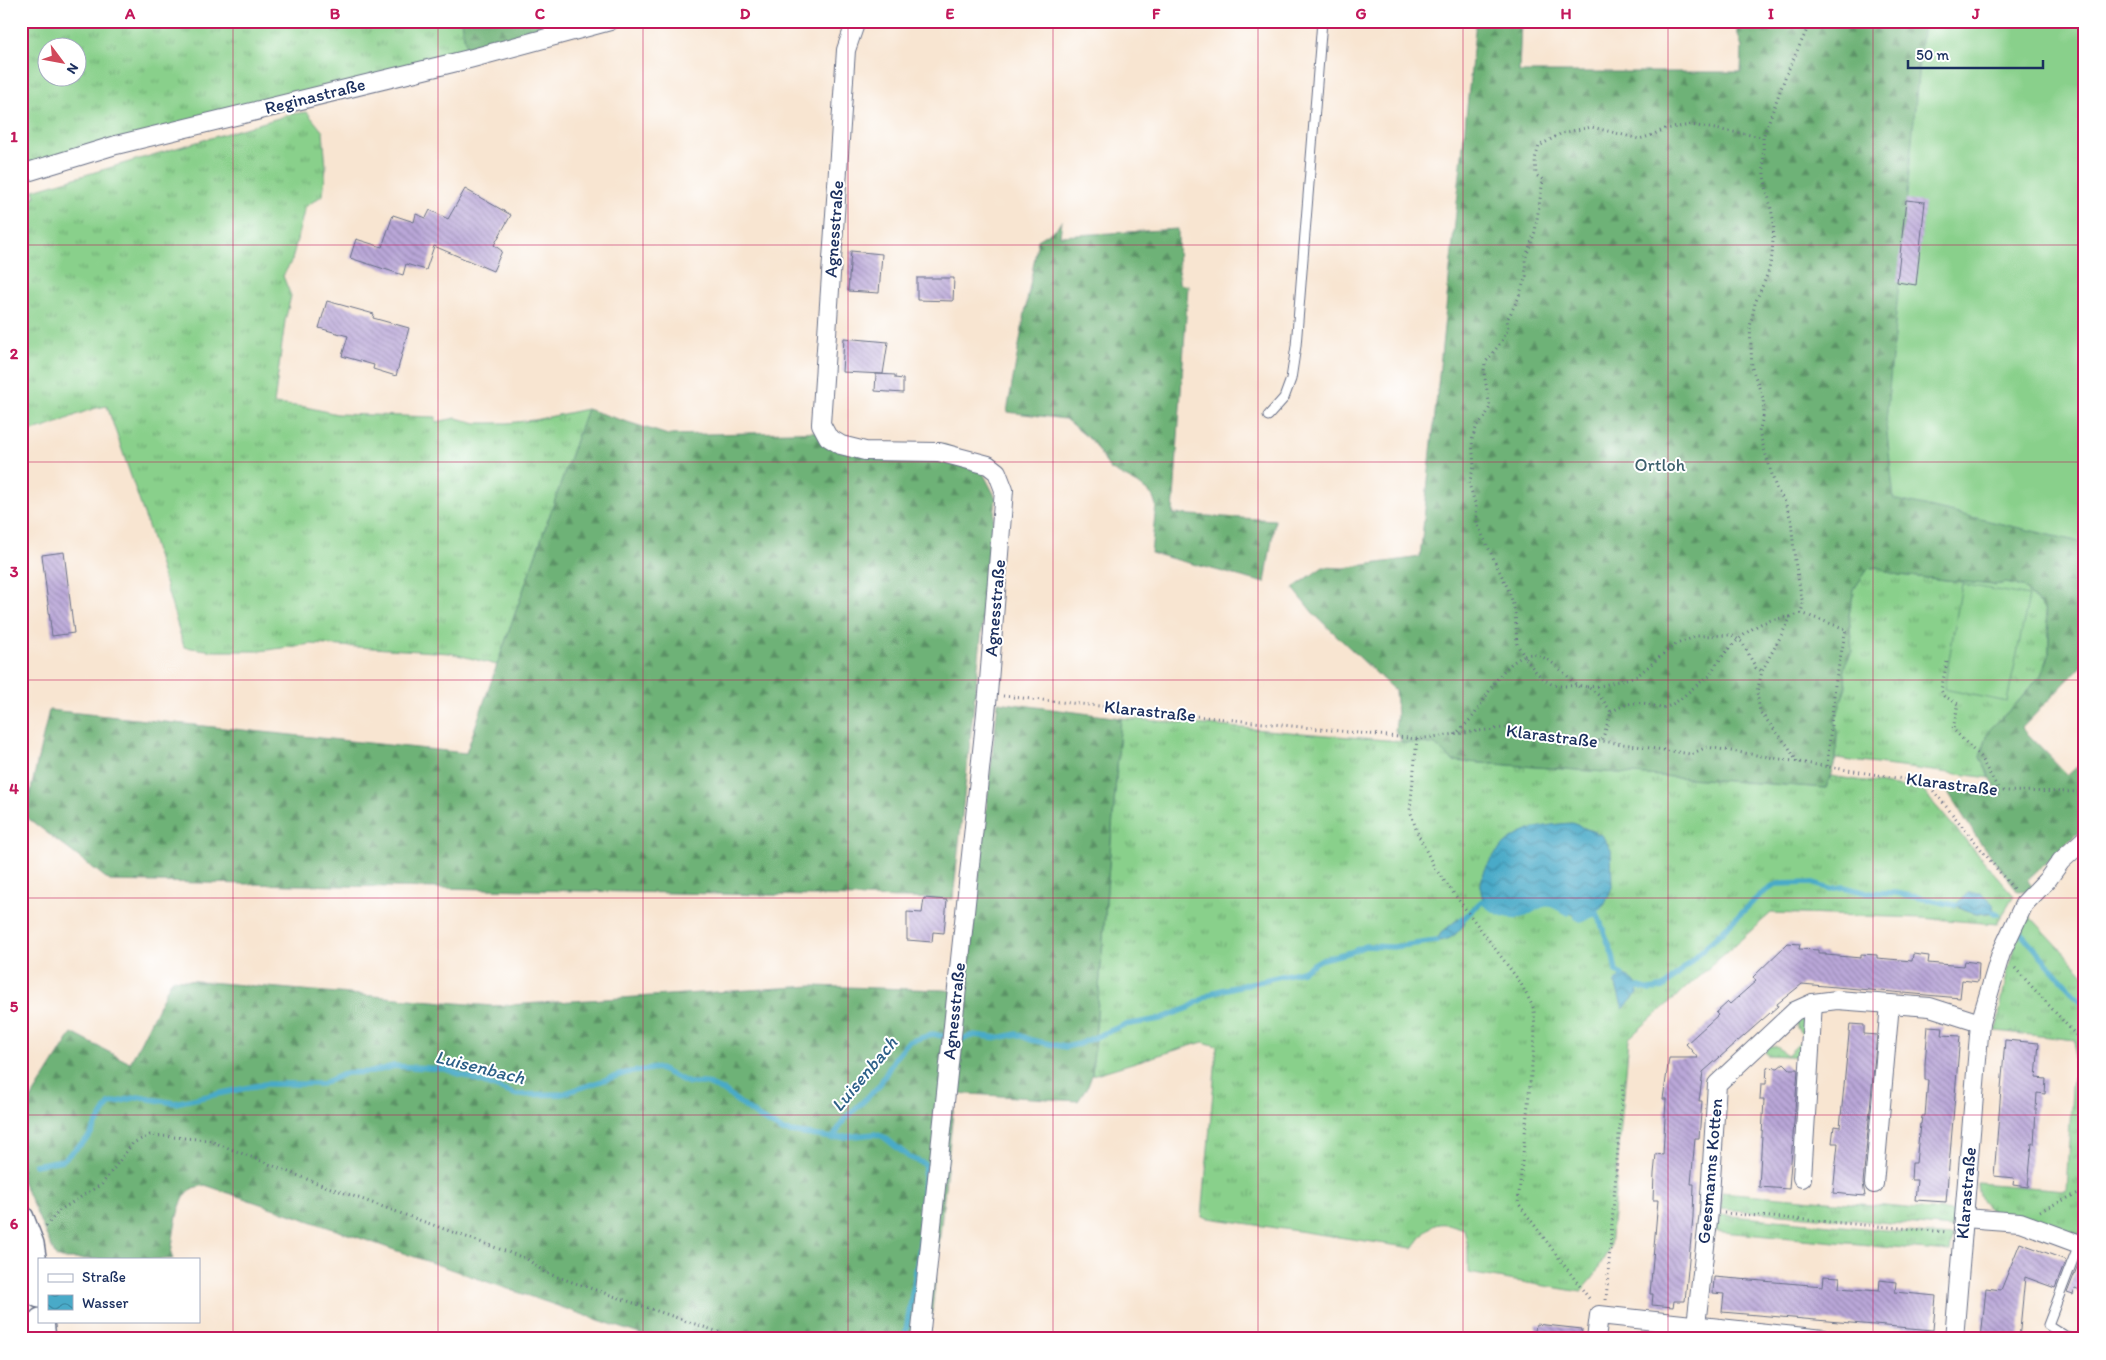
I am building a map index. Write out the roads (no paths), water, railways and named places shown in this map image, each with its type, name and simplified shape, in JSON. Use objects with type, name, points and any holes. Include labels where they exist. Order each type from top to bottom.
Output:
[{"type":"main road","points":[[21,1218],[31,1244],[38,1289]]},
{"type":"main road","points":[[41,1322],[43,1339]]},
{"type":"street","name":"Reginastraße","points":[[21,174],[116,144],[469,60],[610,21]]},
{"type":"street","name":"Agnesstraße","points":[[856,21],[846,50],[821,424],[828,437],[840,445],[865,451],[939,452],[988,465],[997,472],[1004,490],[988,694],[920,1339]]},
{"type":"street","name":"Klarastraße","points":[[1954,1339],[1980,1023],[2001,953],[2024,904],[2048,879],[2061,861],[2085,839]]},
{"type":"street","name":"Geesmanns Kotten","points":[[1696,1324],[1709,1212],[1717,1084],[1795,1011],[1813,1003],[1837,1000],[1930,1008],[1980,1023]]},
{"type":"street","points":[[1802,1178],[1813,1003]]},
{"type":"street","points":[[1874,1184],[1890,1004]]},
{"type":"street","points":[[1964,1226],[2020,1222],[2082,1245]]},
{"type":"street","points":[[1596,1339],[1601,1315],[1696,1324],[1760,1335],[1824,1339]]},
{"type":"lane","points":[[1268,416],[1284,398],[1291,379],[1296,346],[1322,21]]},
{"type":"lane","points":[[2070,1339],[2048,1325],[2082,1245]]},
{"type":"water","points":[[1572,823],[1602,835],[1611,850],[1612,887],[1605,904],[1594,916],[1581,919],[1550,904],[1542,905],[1526,914],[1516,916],[1496,911],[1488,906],[1481,892],[1483,876],[1491,860],[1504,845],[1521,833],[1550,825]]},
{"type":"water","points":[[1968,893],[1981,893],[1993,904],[1994,912],[1976,914],[1955,905]]},
{"type":"water","points":[[1458,919],[1465,922],[1456,933],[1445,940],[1436,941],[1441,933]]},
{"type":"water","points":[[1622,975],[1633,980],[1639,987],[1638,993],[1623,1009],[1615,982]]},
{"type":"waterway","points":[[1639,987],[1650,990],[1664,987],[1760,895],[1777,884],[1811,883],[1830,889],[1844,887],[1863,892],[1896,893],[1955,905]]},
{"type":"waterway","points":[[1462,920],[1482,901],[1495,910],[1515,916],[1525,914],[1546,904],[1555,906],[1568,913]]},
{"type":"waterway","points":[[1994,912],[1998,914]]},
{"type":"waterway","points":[[1577,917],[1581,919],[1597,913],[1613,956],[1616,972],[1622,975]]},
{"type":"waterway","points":[[2022,934],[2085,1006]]},
{"type":"waterway","points":[[961,1039],[975,1035],[998,1038],[1017,1034],[1031,1040],[1065,1047],[1079,1044],[1124,1025],[1160,1019],[1188,1008],[1214,992],[1302,971],[1322,959],[1351,952],[1365,946],[1393,947],[1436,941]]},
{"type":"waterway","name":"Luisenbach","points":[[35,1165],[63,1160],[88,1138],[109,1104],[138,1097],[175,1103],[265,1084],[322,1084],[346,1073],[372,1072],[394,1066],[445,1069],[517,1095],[562,1094],[626,1073],[657,1068],[689,1083],[705,1083],[724,1091],[758,1117],[783,1131],[833,1138],[844,1120],[879,1086],[895,1058],[908,1042],[933,1034],[942,1036]]},
{"type":"waterway","points":[[833,1138],[875,1134],[884,1137],[909,1157],[925,1164],[920,1248],[906,1331]]},
{"type":"park label","name":"Ortloh","points":[[1660,465]]}]
